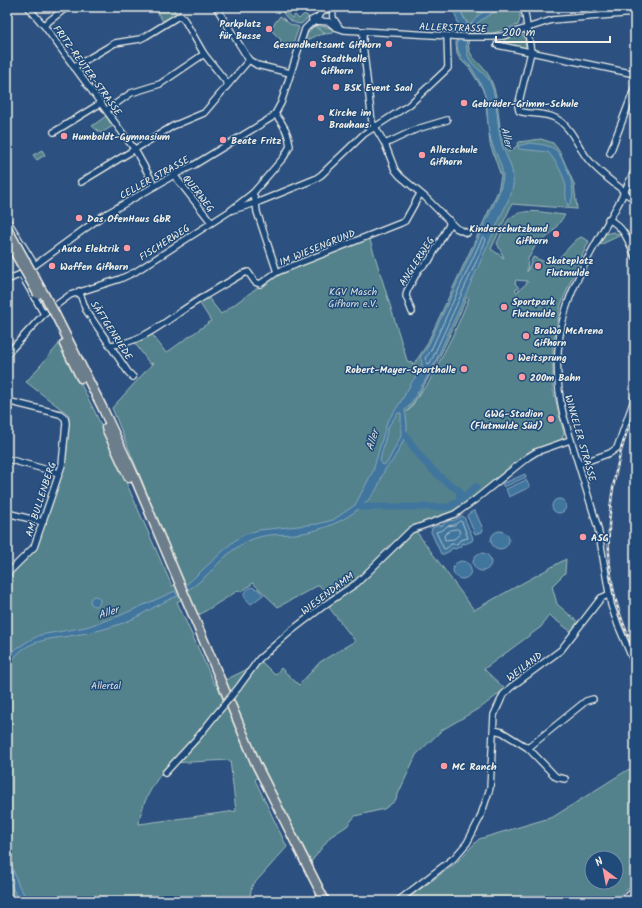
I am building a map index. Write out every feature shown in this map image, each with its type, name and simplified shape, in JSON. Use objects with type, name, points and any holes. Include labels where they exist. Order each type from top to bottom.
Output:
[{"type":"highway","points":[[7,228],[49,315]]},
{"type":"highway","points":[[7,239],[119,443],[150,512],[183,598],[253,765],[320,901]]},
{"type":"highway","points":[[183,598],[256,764],[325,901]]},
{"type":"street","name":"FRITZ-REUTER-STRASSE","points":[[28,7],[44,25],[107,110],[135,150],[155,186]]},
{"type":"street","points":[[44,25],[67,7]]},
{"type":"street","points":[[216,7],[248,60],[257,65],[290,73]]},
{"type":"street","points":[[524,7],[531,52],[518,106],[519,111],[546,115],[560,121],[568,130],[587,159],[624,192],[635,199]]},
{"type":"street","points":[[321,18],[325,23],[331,20],[329,9]]},
{"type":"street","name":"CELLER STRASSE","points":[[7,280],[34,266],[101,217],[212,155],[264,123],[275,114],[281,103],[305,29],[313,22],[321,18],[323,11],[329,9]]},
{"type":"street","name":"ALLERSTRASSE","points":[[331,20],[340,29],[363,32],[492,37],[503,36],[552,20],[635,13]]},
{"type":"street","points":[[74,66],[115,43],[140,39],[177,17],[182,17],[204,54],[228,84]]},
{"type":"street","points":[[363,32],[372,122],[385,144],[395,170],[456,228],[467,233]]},
{"type":"street","points":[[230,211],[256,203],[315,179],[364,134],[401,111],[446,70],[448,64],[447,36]]},
{"type":"street","points":[[497,45],[635,74]]},
{"type":"street","points":[[107,110],[131,94],[160,84],[204,54]]},
{"type":"street","points":[[81,182],[173,126],[204,112],[248,60]]},
{"type":"street","points":[[610,153],[635,87]]},
{"type":"street","points":[[54,132],[101,102]]},
{"type":"street","name":"FISCHERWEG","points":[[7,354],[70,295],[120,279],[135,272],[230,211],[253,193],[284,157],[290,146],[288,134],[275,114]]},
{"type":"street","points":[[385,144],[417,129],[447,120]]},
{"type":"street","name":"WINKELER STRASSE","points":[[635,170],[616,208],[608,219],[581,269],[570,294],[563,316],[557,358],[559,394],[570,440],[579,464],[600,536],[608,595],[613,613],[635,664]]},
{"type":"street","name":"QUERWEG","points":[[174,175],[211,222]]},
{"type":"street","points":[[253,193],[257,212],[277,272]]},
{"type":"street","name":"IM WIESENGRUND","points":[[110,345],[127,342],[152,331],[196,301],[242,274],[248,272],[255,282],[260,284],[277,272],[401,223],[404,221],[420,194]]},
{"type":"street","points":[[608,219],[621,228],[635,256]]},
{"type":"street","points":[[7,220],[34,266]]},
{"type":"street","name":"ANGLERWEG","points":[[412,312],[406,296],[407,291],[420,270],[429,261],[449,225],[449,220]]},
{"type":"street","points":[[21,274],[49,315]]},
{"type":"street","name":"SÄFTGENRIEDE","points":[[79,291],[86,310],[128,372],[133,377]]},
{"type":"street","points":[[579,464],[610,453],[617,448],[635,397]]},
{"type":"street","name":"AM BULLENBERG","points":[[7,401],[60,414],[65,418],[66,423],[63,457],[59,473],[34,547],[7,574]]},
{"type":"street","name":"WIESENDAMM","points":[[165,773],[198,737],[264,655],[291,631],[326,604],[357,584],[411,530],[455,514],[476,500],[528,457],[536,452],[570,440]]},
{"type":"street","points":[[7,459],[59,473]]},
{"type":"street","points":[[7,512],[43,522]]},
{"type":"street","name":"WEILAND","points":[[398,901],[454,858],[467,842],[480,818],[490,788],[494,715],[503,696],[511,687],[561,650],[601,598],[608,595]]},
{"type":"street","points":[[528,748],[586,701],[593,699]]},
{"type":"street","points":[[494,730],[502,732],[528,748],[556,777],[565,779]]},
{"type":"street","points":[[622,901],[635,890]]},
{"type":"green space","points":[[154,7],[172,7],[177,14],[164,23]]},
{"type":"green space","points":[[458,7],[520,7],[520,19],[518,25],[494,33],[470,33],[468,42],[469,48],[471,54],[486,72],[494,87],[501,134],[508,152],[516,147],[519,142],[541,139],[553,143],[560,152],[574,184],[577,209],[512,204],[491,249],[504,258],[497,243],[506,223],[510,218],[522,212],[544,212],[565,215],[546,238],[537,243],[528,259],[527,272],[533,257],[552,265],[576,240],[581,237],[589,241],[561,305],[553,345],[553,389],[564,434],[560,442],[534,451],[476,499],[452,513],[413,527],[474,610],[566,559],[565,573],[552,586],[557,604],[579,623],[573,633],[549,615],[541,627],[484,669],[505,689],[483,706],[442,730],[416,755],[395,801],[384,809],[355,816],[347,826],[330,837],[311,862],[263,770],[255,780],[287,847],[252,886],[249,901],[7,901],[7,576],[36,548],[67,449],[69,415],[26,382],[60,343],[95,412],[172,586],[183,581],[112,408],[153,363],[150,364],[134,342],[152,334],[166,353],[211,321],[199,302],[207,296],[221,314],[279,272],[369,237],[407,361],[414,364],[426,346],[498,191],[501,176],[490,144],[485,96],[482,88],[470,69],[457,54],[457,31],[468,24]],"holes":[[[516,280],[527,281],[527,283],[517,292],[515,290],[519,288],[515,283]],[[467,297],[469,298],[455,331],[428,384],[417,397],[440,356]],[[253,583],[278,607],[319,585],[331,599],[327,605],[355,641],[320,662],[299,685],[281,668],[275,675],[262,662],[215,685],[177,602],[189,595],[197,614],[199,613],[199,615],[239,590],[241,592]],[[230,760],[236,811],[139,824],[146,799],[170,763]]]},
{"type":"green space","points":[[282,9],[292,18],[295,15],[299,19],[304,14],[309,17],[301,24],[295,23],[284,15]]},
{"type":"green space","points":[[280,16],[290,24],[299,27],[292,47],[284,45],[280,42],[281,40],[271,30]]},
{"type":"green space","points":[[315,25],[331,28],[334,32],[326,34]]},
{"type":"green space","points":[[314,26],[325,34],[315,36],[304,42],[307,34]]},
{"type":"green space","points":[[521,34],[525,37],[526,48],[504,44],[504,39]]},
{"type":"green space","points":[[106,116],[113,126],[101,133],[92,126]]},
{"type":"green space","points":[[42,150],[45,155],[37,160],[33,155]]},
{"type":"green space","points":[[613,232],[621,235],[600,245],[605,234]]},
{"type":"green space","points":[[629,769],[635,773],[635,884],[614,901],[457,901],[452,896],[448,901],[404,901],[456,863],[479,839],[553,817]]},
{"type":"water","points":[[450,7],[458,7],[468,25],[471,24],[488,7],[505,7],[476,24],[468,33],[466,45],[470,60],[488,79],[493,90],[500,137],[512,170],[513,185],[511,194],[437,358],[425,381],[405,410],[407,428],[400,447],[384,471],[374,493],[367,502],[349,516],[317,530],[254,538],[231,552],[195,586],[186,591],[185,586],[234,541],[245,534],[259,530],[318,524],[333,520],[355,505],[373,471],[387,422],[413,380],[422,370],[422,362],[420,357],[426,350],[496,200],[503,177],[502,168],[489,134],[486,101],[483,89],[473,69],[458,50],[458,24]],"holes":[[[398,413],[401,413],[401,436],[387,463],[383,465],[380,461],[388,427]]]},
{"type":"water","points":[[530,143],[551,147],[561,156],[568,170],[573,194],[568,206],[566,187],[562,173],[548,152],[519,149],[518,146]]},
{"type":"water","points":[[525,474],[526,477],[504,487],[502,484]]},
{"type":"water","points":[[526,480],[530,487],[509,497],[506,489]]},
{"type":"water","points":[[559,499],[564,501],[566,506],[564,511],[559,513],[554,511],[552,506],[554,501]]},
{"type":"water","points":[[475,511],[483,529],[482,532],[475,534],[467,516]]},
{"type":"water","points":[[462,516],[464,517],[473,538],[472,541],[465,544],[462,543],[460,547],[455,549],[452,548],[450,551],[441,554],[431,532],[432,528],[439,525],[442,526],[450,520],[453,521]]},
{"type":"water","points":[[500,531],[506,534],[509,540],[506,546],[500,549],[494,546],[491,540],[494,534]]},
{"type":"water","points":[[482,553],[488,556],[491,562],[488,568],[482,571],[476,568],[473,562],[476,556]]},
{"type":"water","points":[[462,561],[468,564],[471,570],[468,576],[462,579],[456,576],[453,570],[456,564]]},
{"type":"water","points":[[252,587],[259,590],[263,595],[251,604],[244,596],[244,592]]},
{"type":"water","points":[[175,591],[178,596],[123,623],[92,632],[48,639],[28,646],[19,652],[12,661],[7,672],[7,658],[11,652],[40,635],[86,627],[119,616]]},
{"type":"water","points":[[93,596],[97,596],[100,601],[97,606],[93,606],[90,603],[90,599]]},
{"type":"water","points":[[7,852],[18,884],[28,901],[19,901],[7,877]]},
{"type":"waterway","points":[[405,434],[422,459],[443,480],[460,491],[459,501]]},
{"type":"waterway","points":[[361,507],[449,507],[476,487]]},
{"type":"railway","points":[[635,409],[627,430],[615,474],[609,520],[610,566],[613,588],[622,620],[635,652]]},
{"type":"place","name":"Parkplatz für Busse","points":[[269,29]]},
{"type":"place","name":"Gesundheitsamt Gifhorn","points":[[389,44]]},
{"type":"place","name":"Stadthalle Gifhorn","points":[[313,64]]},
{"type":"place","name":"BSK Event Saal","points":[[336,87]]},
{"type":"place","name":"Gebrüder-Grimm-Schule","points":[[464,103]]},
{"type":"place","name":"Kirche im Brauhaus","points":[[321,118]]},
{"type":"place","name":"Humboldt-Gymnasium","points":[[64,136]]},
{"type":"place","name":"Beate Fritz","points":[[223,140]]},
{"type":"place","name":"Allerschule Gifhorn","points":[[422,155]]},
{"type":"place","name":"Das OfenHaus GbR","points":[[79,218]]},
{"type":"place","name":"Kinderschutzbund Gifhorn","points":[[556,234]]},
{"type":"place","name":"Auto Elektrik","points":[[127,248]]},
{"type":"place","name":"Waffen Gifhorn","points":[[52,266]]},
{"type":"place","name":"Skateplatz Flutmulde","points":[[538,266]]},
{"type":"place","name":"Sportpark Flutmulde","points":[[504,307]]},
{"type":"place","name":"BraWo McArena Gifhorn","points":[[526,336]]},
{"type":"place","name":"Weitsprung","points":[[510,357]]},
{"type":"place","name":"Robert-Mayer-Sporthalle","points":[[464,369]]},
{"type":"place","name":"200m Bahn","points":[[522,377]]},
{"type":"place","name":"GWG-Stadion (Flutmulde Süd)","points":[[551,419]]},
{"type":"place","name":"ASG","points":[[583,537]]},
{"type":"place","name":"MC Ranch","points":[[444,766]]},
{"type":"water label","name":"Aller","points":[[507,137]]},
{"type":"water label","name":"Aller","points":[[372,440]]},
{"type":"water label","name":"Aller","points":[[108,612]]},
{"type":"park label","name":"KGV Masch Gifhorn e.V.","points":[[353,296]]},
{"type":"park label","name":"Allertal","points":[[106,685]]}]
